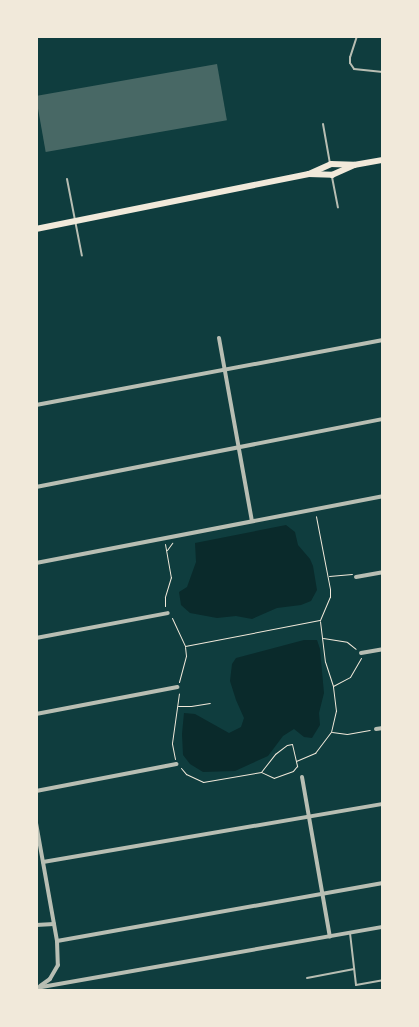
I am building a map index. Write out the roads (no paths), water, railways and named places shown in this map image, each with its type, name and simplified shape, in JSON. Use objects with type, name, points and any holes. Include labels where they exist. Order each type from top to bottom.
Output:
[{"type":"main road","points":[[36,229],[309,174],[331,164],[354,165],[383,160]]},
{"type":"main road","points":[[339,163],[342,172]]},
{"type":"main road","points":[[309,174],[332,175],[354,165]]},
{"type":"main road","points":[[320,168],[322,176]]},
{"type":"street","points":[[219,338],[252,521]]},
{"type":"street","points":[[36,404],[383,340]]},
{"type":"street","points":[[36,487],[383,419]]},
{"type":"street","points":[[36,563],[383,496]]},
{"type":"street","points":[[356,577],[383,572]]},
{"type":"street","points":[[36,638],[168,613]]},
{"type":"street","points":[[361,653],[383,649]]},
{"type":"street","points":[[36,714],[178,687]]},
{"type":"street","points":[[376,729],[383,728]]},
{"type":"street","points":[[36,791],[176,764]]},
{"type":"street","points":[[302,777],[330,936]]},
{"type":"street","points":[[43,862],[383,804]]},
{"type":"street","points":[[36,822],[57,941],[58,965],[50,979],[37,988]]},
{"type":"street","points":[[57,941],[383,883]]},
{"type":"street","points":[[36,925],[54,924]]},
{"type":"street","points":[[37,988],[383,927]]},
{"type":"lane","points":[[357,36],[350,56],[350,63],[354,69],[383,72]]},
{"type":"lane","points":[[323,124],[331,164]]},
{"type":"lane","points":[[332,175],[338,207]]},
{"type":"lane","points":[[67,179],[82,256]]},
{"type":"lane","points":[[350,933],[356,985],[383,980]]},
{"type":"lane","points":[[307,978],[354,969]]},
{"type":"water","points":[[286,525],[295,532],[298,545],[310,559],[313,566],[317,590],[311,601],[301,605],[277,608],[252,619],[236,616],[217,618],[190,613],[181,605],[179,592],[187,587],[196,562],[195,543]]},
{"type":"water","points":[[304,640],[317,640],[320,649],[324,693],[319,713],[320,725],[312,738],[304,737],[294,729],[283,736],[268,756],[235,771],[203,772],[190,764],[183,755],[184,713],[195,714],[229,733],[241,727],[244,718],[230,681],[232,664],[236,658]]}]
